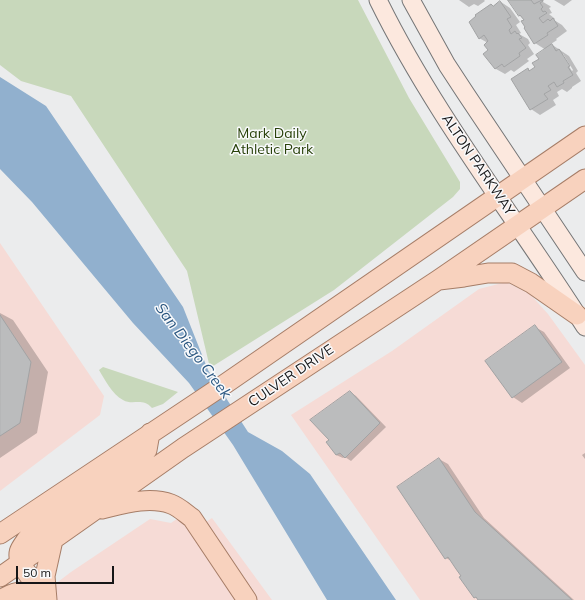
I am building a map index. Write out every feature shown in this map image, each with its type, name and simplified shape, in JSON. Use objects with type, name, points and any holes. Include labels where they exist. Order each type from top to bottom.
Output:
[{"type":"main road","name":"ALTON PARKWAY","points":[[378,0],[427,88],[581,321]]},
{"type":"main road","name":"ALTON PARKWAY","points":[[411,0],[447,65],[484,123],[585,272]]},
{"type":"main road","points":[[0,534],[225,384],[585,136]]},
{"type":"main road","name":"CULVER DRIVE","points":[[0,577],[183,448],[438,280],[585,179]]},
{"type":"main road","points":[[438,280],[488,273],[512,273],[531,283],[581,321]]},
{"type":"main road","points":[[46,600],[20,563],[18,553],[26,538],[143,455],[147,450],[150,433]]},
{"type":"main road","points":[[94,510],[134,502],[159,502],[170,504],[180,509],[192,518],[247,600]]},
{"type":"main road","points":[[46,600],[44,576],[53,540]]},
{"type":"main road","points":[[1,600],[8,595],[21,591],[36,594],[46,600]]},
{"type":"shaded area","points":[[0,243],[104,396],[100,415],[0,491]]},
{"type":"shaded area","points":[[506,282],[530,294],[548,314],[585,365],[585,600],[420,600],[291,415],[392,351],[479,289]]},
{"type":"shaded area","points":[[194,507],[206,522],[212,518],[272,600],[34,600],[71,572],[150,519],[171,523]]},
{"type":"green space","name":"Mark Daily Athletic Park","points":[[0,0],[358,0],[409,98],[460,182],[460,189],[453,197],[334,290],[210,368],[187,271],[71,96],[21,81],[0,65]]},
{"type":"green space","points":[[103,367],[178,392],[163,404],[152,408],[141,402],[127,402],[115,394],[109,386],[99,370]]},
{"type":"water","name":"San Diego Creek","points":[[0,77],[46,106],[183,307],[208,370],[248,432],[282,451],[310,474],[396,600],[327,600],[233,445],[189,383],[133,323],[32,202],[0,169]]},
{"type":"building","points":[[508,0],[531,0],[534,4],[542,0],[543,1],[540,3],[543,7],[541,9],[543,12],[545,11],[547,13],[539,18],[543,23],[548,19],[550,21],[553,18],[558,26],[534,44],[521,21],[524,20],[520,15],[519,16]]},
{"type":"building","points":[[500,1],[511,17],[507,19],[512,27],[509,30],[511,34],[515,31],[517,34],[518,33],[522,38],[519,39],[526,48],[519,53],[520,56],[504,67],[502,64],[495,69],[483,54],[488,50],[484,45],[488,41],[484,35],[479,39],[469,22],[476,16],[475,15],[491,4],[493,6]]},
{"type":"building","points":[[552,44],[556,51],[559,49],[570,66],[568,67],[573,75],[557,87],[554,82],[548,86],[551,90],[544,94],[548,99],[530,110],[511,79],[528,68],[529,71],[535,67],[532,63],[539,59],[536,55]]},
{"type":"building","points":[[0,315],[31,362],[20,423],[0,436]]},
{"type":"building","points":[[535,325],[562,362],[512,398],[485,361]]},
{"type":"building","points":[[350,391],[380,423],[345,458],[340,453],[336,455],[326,442],[329,440],[310,420]]},
{"type":"building","points":[[439,458],[475,512],[572,600],[478,600],[476,597],[474,598],[459,577],[461,576],[448,557],[445,559],[397,487]]}]
